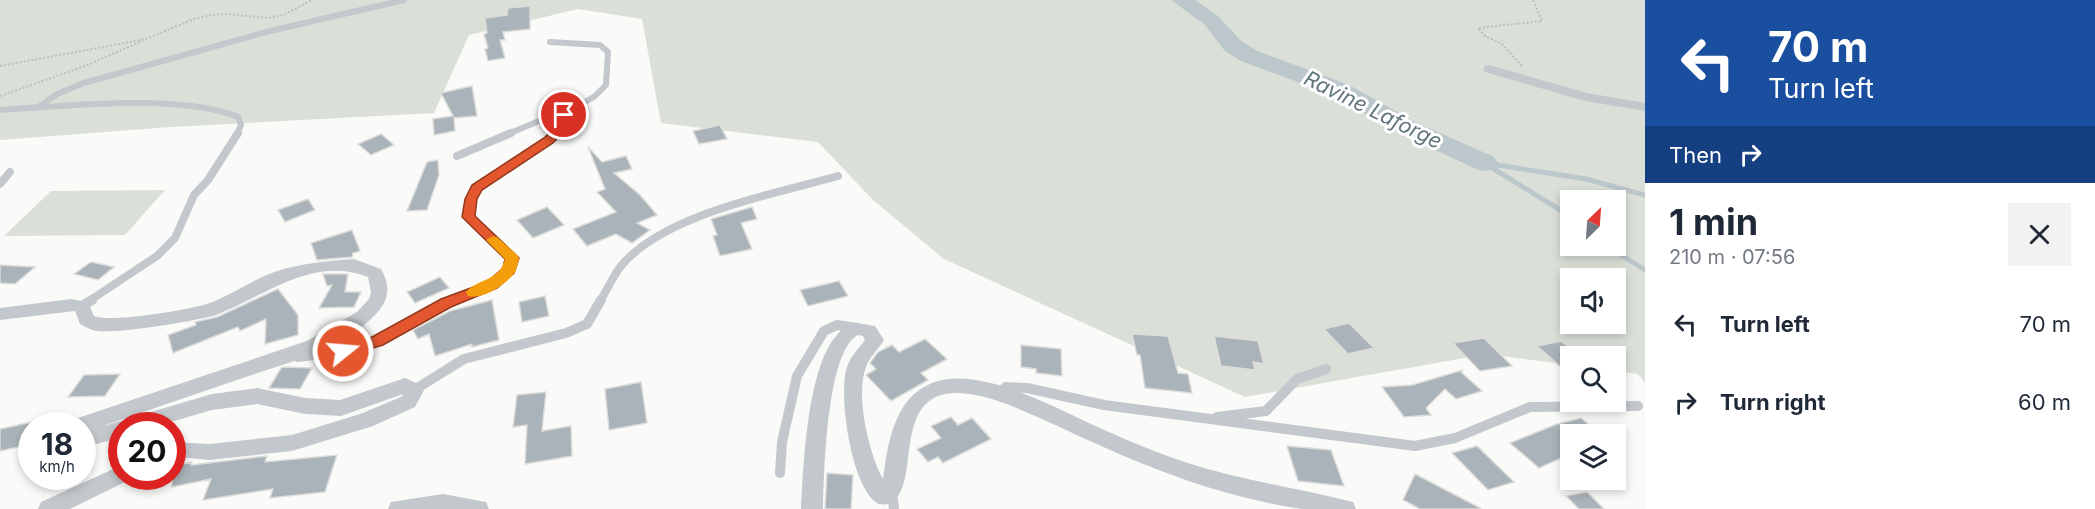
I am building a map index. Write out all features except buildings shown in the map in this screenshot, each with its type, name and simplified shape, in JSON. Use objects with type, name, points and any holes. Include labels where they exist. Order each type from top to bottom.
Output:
[{"type":"street","points":[[1489,69],[1619,104],[1645,107]]},
{"type":"street","points":[[0,314],[70,305],[82,306],[86,320],[98,325],[120,325],[210,310],[281,276],[318,267],[354,265],[375,273],[381,291],[375,306],[346,329],[314,346],[96,420]]},
{"type":"street","points":[[812,509],[821,404],[830,362],[848,332],[857,328],[869,331],[875,340],[856,367],[852,393],[859,450],[876,492],[884,496],[893,499],[899,437],[916,403],[938,389],[959,385],[998,393],[1127,448],[1208,478],[1345,509]]},
{"type":"street","points":[[178,412],[212,402],[257,396],[305,406],[340,408],[405,385],[414,390],[408,402],[366,420],[291,443],[209,452],[186,450]]},
{"type":"street","points":[[49,509],[108,481]]},
{"type":"street","points":[[399,509],[443,503],[478,509]]},
{"type":"lane","points":[[37,108],[43,101],[69,89],[195,51],[318,17],[404,0]]},
{"type":"lane","points":[[457,156],[546,118],[564,115],[595,96],[606,85],[608,52],[600,45],[550,42]]},
{"type":"lane","points":[[0,110],[148,104],[208,106],[222,109],[238,117],[241,122],[240,130],[208,180],[194,195],[175,238],[157,256],[82,306]]},
{"type":"lane","points":[[268,361],[343,351],[377,341],[446,303],[492,285],[509,270],[512,258],[469,217],[471,199],[477,188],[549,141],[566,124],[564,115]]},
{"type":"lane","points":[[0,184],[10,172]]},
{"type":"lane","points":[[414,390],[464,359],[566,333],[587,324],[621,266],[650,240],[673,227],[702,215],[838,176]]},
{"type":"lane","points":[[780,473],[782,442],[797,376],[824,331],[837,325],[857,328]]},
{"type":"lane","points":[[1205,419],[1266,411],[1293,379],[1326,369]]},
{"type":"lane","points":[[998,393],[1006,387],[1027,388],[1104,405],[1415,446],[1455,438],[1530,407],[1638,406]]},
{"type":"path","points":[[0,96],[85,66],[194,19],[227,14],[267,18],[283,15],[312,0]]},
{"type":"path","points":[[1533,0],[1542,21],[1478,28],[1485,36],[1502,44],[1533,77],[1550,87]]},
{"type":"path","points":[[0,66],[146,39]]},
{"type":"shaded area","points":[[0,0],[1645,0],[1645,383],[1638,374],[1626,372],[1626,346],[1560,346],[1560,364],[1487,354],[1245,397],[944,259],[873,200],[818,142],[661,123],[642,19],[578,9],[469,35],[434,113],[170,127],[0,140]]},
{"type":"shaded area","points":[[165,190],[125,235],[4,236],[51,191]]},
{"type":"waterway","name":"Ravine Laforge","points":[[1181,0],[1211,20],[1233,46],[1249,56],[1341,90],[1404,126],[1485,163]]},
{"type":"waterway","points":[[1485,163],[1586,179],[1645,195]]},
{"type":"waterway","name":"Ravine Laforge","points":[[1489,166],[1560,210]]},
{"type":"waterway","name":"Ravine Laforge","points":[[1623,256],[1645,270]]},
{"type":"slow traffic","points":[[473,292],[492,285],[509,270],[512,258],[493,240]]},
{"type":"route","points":[[343,351],[377,341],[446,303],[492,285],[509,270],[512,258],[469,217],[471,199],[477,188],[549,141],[566,124],[564,115]]}]
